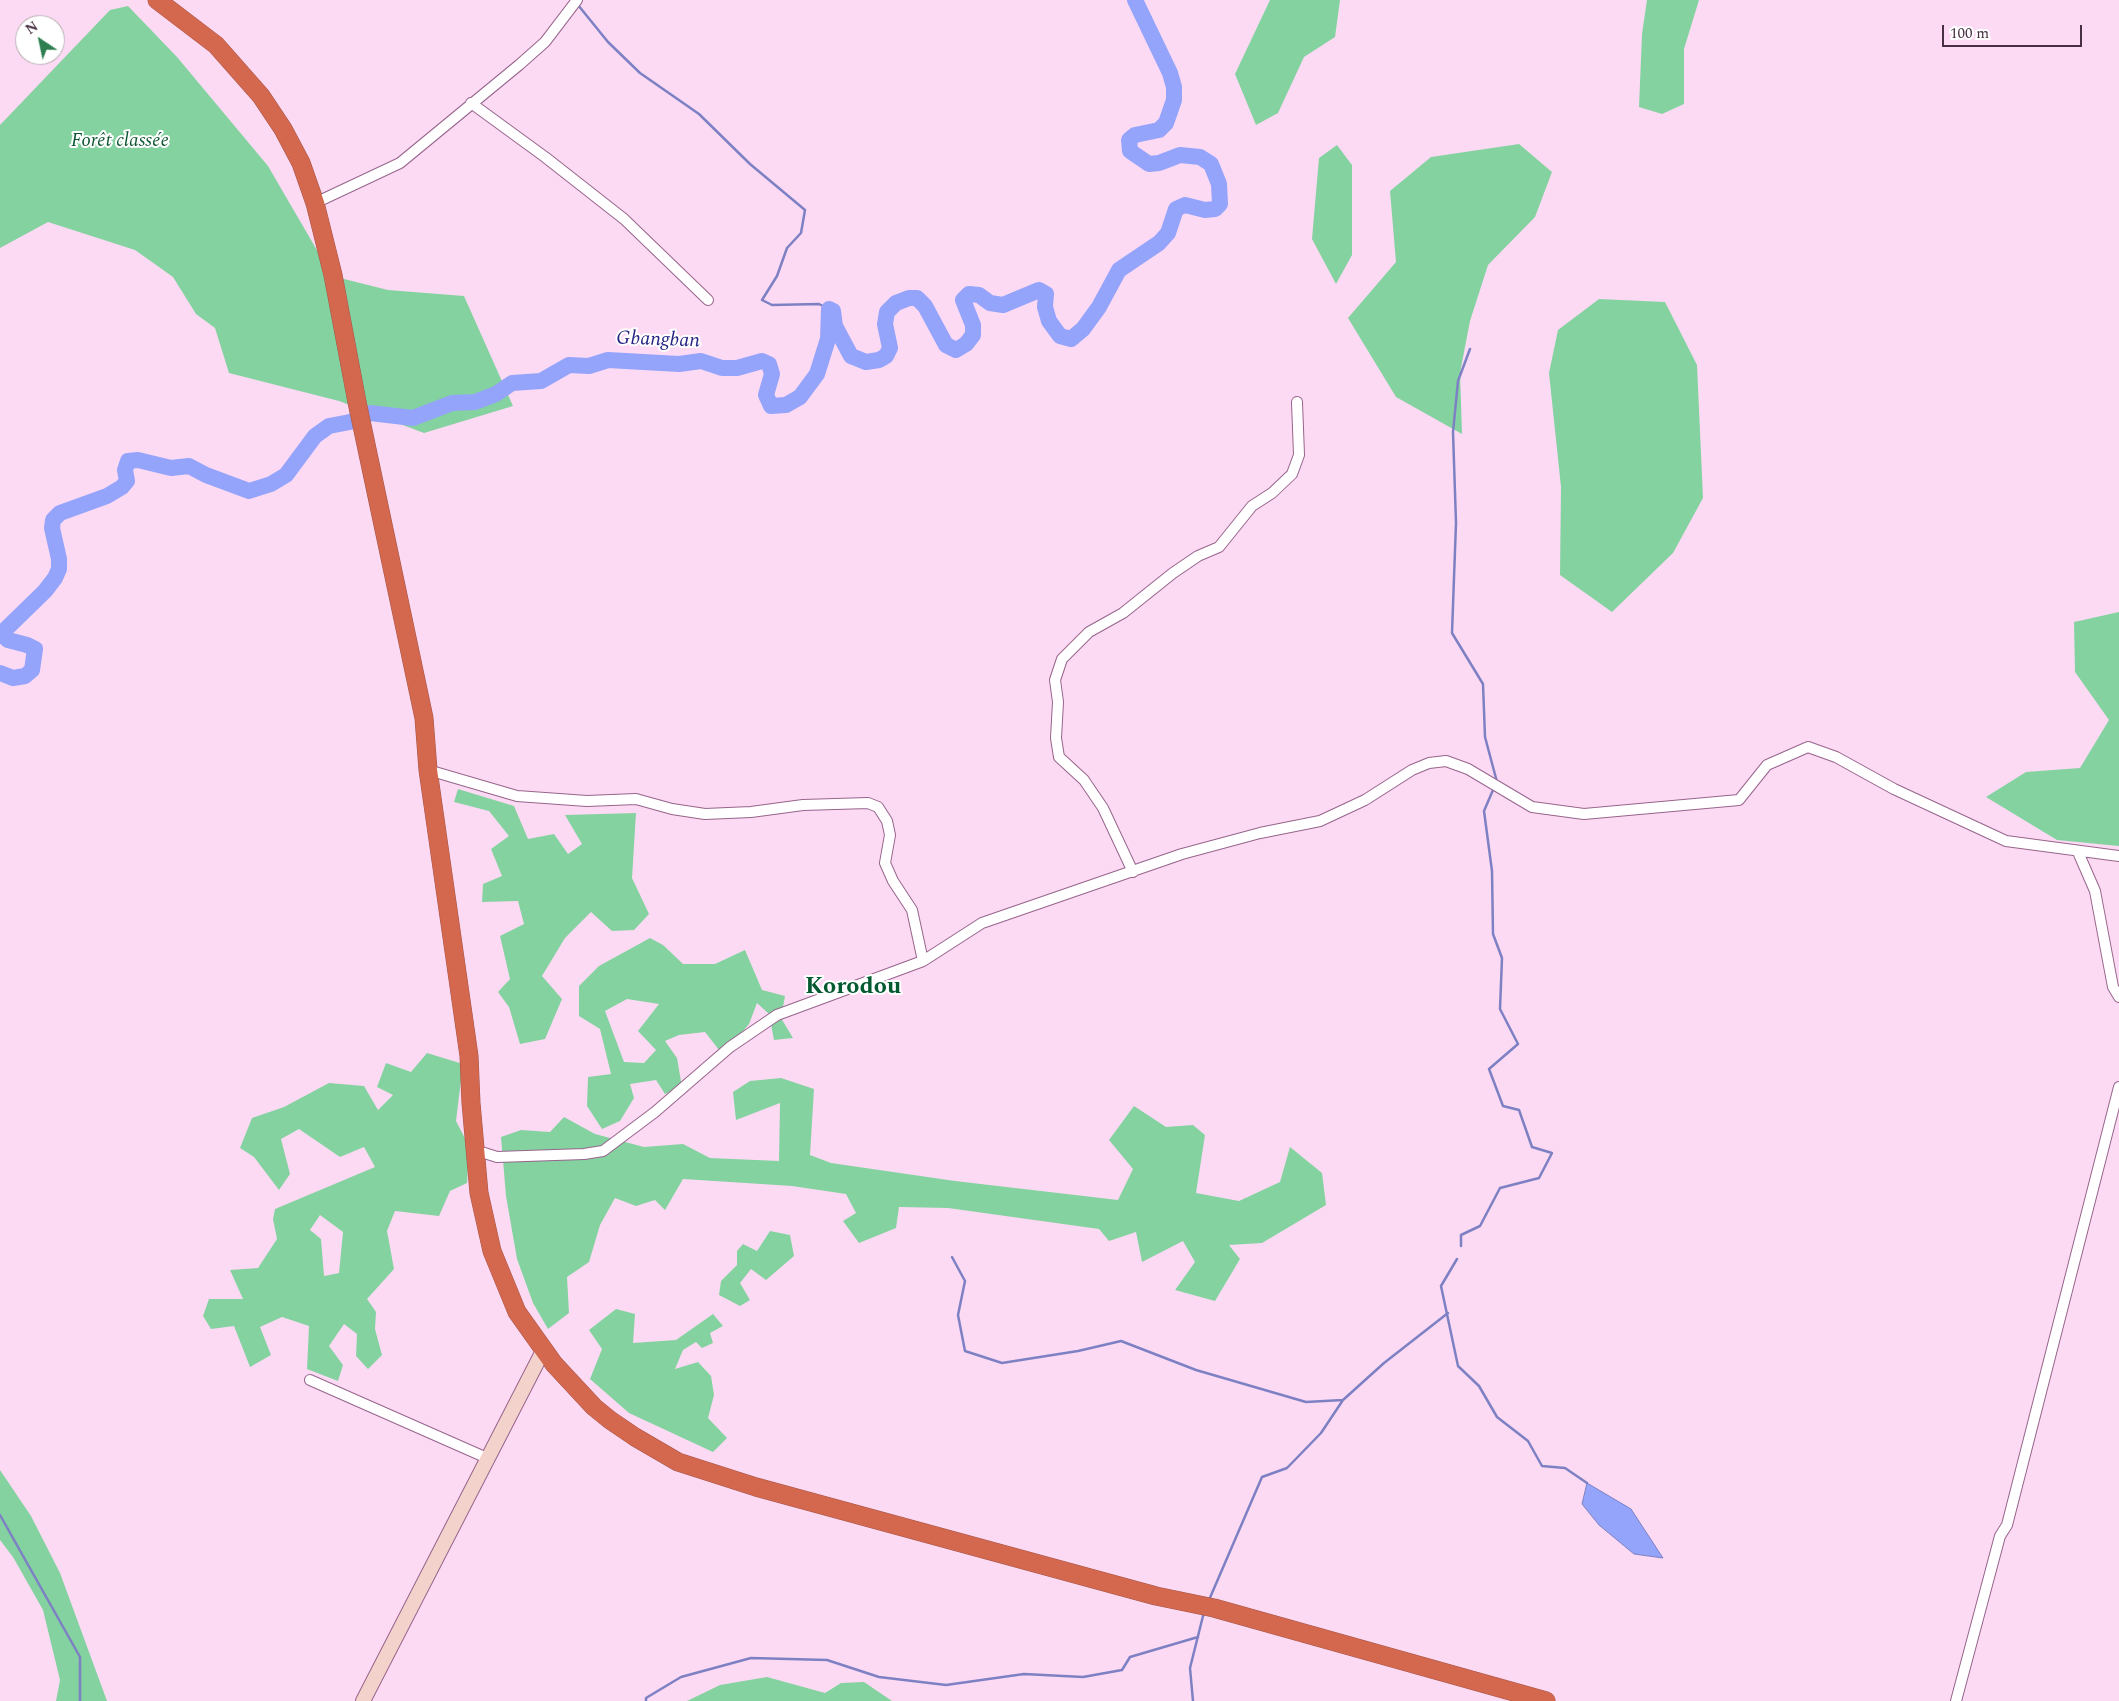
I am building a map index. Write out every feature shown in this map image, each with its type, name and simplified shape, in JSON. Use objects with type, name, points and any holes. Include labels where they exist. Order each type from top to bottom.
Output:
[{"type":"highway","points":[[157,0],[216,45],[261,96],[282,129],[300,163],[315,203],[333,275],[357,402],[424,718],[428,770],[469,1056],[479,1193],[492,1250],[517,1312],[543,1351],[566,1379],[594,1407],[635,1437],[678,1462],[756,1487],[1156,1596],[1214,1608],[1546,1701]]},
{"type":"street","points":[[315,203],[400,162],[519,66],[544,42],[577,0]]},
{"type":"street","points":[[471,103],[545,157],[624,219],[708,300]]},
{"type":"street","points":[[1133,872],[1103,808],[1084,780],[1059,758],[1056,738],[1058,702],[1055,680],[1062,658],[1089,632],[1122,613],[1198,556],[1219,547],[1252,506],[1272,493],[1292,474],[1299,455],[1297,402]]},
{"type":"street","points":[[475,1150],[497,1157],[584,1154],[603,1151],[655,1112],[730,1047],[777,1015],[923,962],[982,924],[1182,854],[1260,833],[1320,821],[1365,800],[1412,770],[1429,763],[1446,761],[1468,769],[1532,806],[1584,814],[1739,800],[1766,765],[1808,747],[1836,757],[1894,790],[2006,841],[2119,856]]},
{"type":"street","points":[[428,770],[517,796],[587,801],[636,799],[672,809],[705,814],[751,812],[803,805],[868,802],[878,807],[887,821],[890,835],[885,863],[893,881],[912,910],[923,962]]},
{"type":"street","points":[[2078,852],[2095,891],[2114,987],[2119,997]]},
{"type":"street","points":[[1956,1701],[2000,1536],[2008,1525],[2119,1087]]},
{"type":"street","points":[[363,1701],[543,1351]]},
{"type":"street","points":[[310,1380],[487,1458]]},
{"type":"green space","points":[[1270,0],[1340,0],[1335,37],[1304,57],[1278,113],[1256,125],[1235,74]]},
{"type":"green space","points":[[1647,0],[1699,0],[1684,49],[1684,104],[1662,114],[1639,107],[1642,34]]},
{"type":"green space","name":"Forêt classée","points":[[128,6],[177,57],[268,166],[332,276],[388,290],[464,296],[513,406],[424,433],[339,401],[229,373],[215,328],[196,314],[173,277],[135,250],[48,222],[0,248],[0,125],[57,65],[65,65],[65,57],[110,10]]},
{"type":"green space","points":[[1519,144],[1552,172],[1535,217],[1488,265],[1470,321],[1460,373],[1462,434],[1396,397],[1348,318],[1396,262],[1390,191],[1431,157]]},
{"type":"green space","points":[[1337,145],[1352,165],[1352,255],[1336,284],[1312,239],[1319,158]]},
{"type":"green space","points":[[1599,299],[1665,302],[1697,365],[1703,498],[1673,553],[1612,612],[1560,575],[1561,487],[1549,373],[1558,330]]},
{"type":"green space","points":[[2119,612],[2119,846],[2057,840],[1986,797],[2026,772],[2080,768],[2109,720],[2075,672],[2074,622]]},
{"type":"green space","points":[[458,789],[514,806],[528,839],[554,834],[568,854],[582,844],[565,815],[636,813],[632,878],[649,914],[634,930],[612,931],[591,912],[565,938],[542,976],[562,999],[545,1039],[520,1044],[509,1007],[498,992],[510,979],[500,936],[524,924],[518,901],[482,902],[483,884],[502,876],[491,849],[509,836],[489,811],[454,802]]},
{"type":"green space","points":[[650,938],[663,945],[683,964],[715,964],[745,950],[762,990],[785,996],[781,1018],[793,1038],[774,1040],[769,1014],[757,1003],[749,1024],[730,1047],[719,1050],[705,1032],[679,1035],[665,1041],[677,1058],[682,1087],[665,1094],[656,1080],[630,1084],[634,1098],[620,1121],[602,1129],[587,1106],[588,1077],[611,1074],[600,1029],[579,1016],[579,986],[599,966]],"holes":[[[627,999],[659,1004],[638,1031],[656,1050],[644,1063],[624,1062],[605,1011]]]},
{"type":"green space","points":[[427,1053],[463,1064],[456,1121],[469,1146],[467,1183],[450,1191],[439,1216],[395,1211],[387,1231],[394,1269],[367,1299],[376,1312],[375,1329],[382,1355],[368,1369],[356,1356],[357,1334],[344,1324],[329,1346],[343,1365],[338,1381],[307,1369],[309,1326],[282,1317],[260,1327],[271,1355],[250,1367],[234,1326],[211,1329],[203,1316],[209,1299],[243,1299],[230,1270],[258,1268],[277,1239],[273,1219],[275,1209],[375,1167],[364,1147],[340,1157],[299,1129],[281,1139],[290,1174],[279,1190],[254,1157],[240,1148],[252,1118],[284,1107],[329,1083],[364,1086],[378,1110],[393,1095],[377,1087],[386,1063],[411,1072]],"holes":[[[320,1215],[343,1232],[339,1273],[324,1276],[321,1239],[310,1230]]]},
{"type":"green space","points":[[781,1078],[814,1089],[810,1155],[831,1163],[955,1181],[1118,1200],[1133,1169],[1109,1140],[1134,1106],[1166,1127],[1193,1125],[1205,1135],[1196,1193],[1239,1201],[1280,1182],[1290,1147],[1322,1173],[1326,1205],[1262,1243],[1229,1245],[1240,1259],[1215,1301],[1175,1290],[1195,1262],[1183,1241],[1142,1262],[1136,1232],[1109,1241],[1099,1229],[948,1208],[899,1207],[896,1228],[859,1243],[843,1221],[856,1213],[846,1194],[792,1186],[683,1179],[665,1210],[655,1200],[636,1206],[615,1198],[600,1225],[589,1262],[567,1277],[569,1313],[548,1329],[533,1303],[517,1259],[506,1196],[501,1137],[521,1130],[550,1132],[564,1117],[595,1134],[644,1147],[683,1144],[710,1158],[779,1161],[780,1103],[736,1120],[733,1092],[750,1081]]},
{"type":"green space","points":[[770,1231],[790,1235],[794,1256],[766,1280],[751,1269],[740,1283],[750,1300],[740,1306],[719,1295],[721,1281],[737,1265],[737,1251],[743,1244],[757,1251]]},
{"type":"green space","points":[[616,1309],[635,1314],[633,1343],[676,1340],[713,1314],[723,1326],[710,1333],[713,1343],[702,1348],[696,1342],[683,1350],[675,1369],[698,1362],[711,1376],[714,1395],[708,1418],[727,1438],[713,1452],[629,1413],[590,1379],[602,1349],[589,1330]]},
{"type":"green space","points":[[0,1470],[31,1516],[60,1573],[107,1701],[56,1701],[60,1680],[43,1610],[13,1557],[0,1540]]},
{"type":"green space","points":[[767,1677],[825,1693],[841,1683],[864,1682],[892,1701],[687,1701],[720,1685]]},
{"type":"water","points":[[1587,1483],[1631,1509],[1663,1558],[1634,1554],[1599,1525],[1582,1504]]},
{"type":"waterway","name":"Gbangban","points":[[0,673],[13,678],[25,676],[32,670],[35,649],[8,640],[3,636],[6,629],[45,591],[59,569],[59,559],[52,528],[53,520],[60,513],[107,496],[122,487],[127,481],[125,470],[128,461],[138,460],[171,468],[189,466],[206,475],[249,491],[271,484],[286,475],[315,436],[329,426],[350,422],[370,413],[413,418],[452,403],[475,402],[496,394],[512,383],[541,381],[569,365],[589,366],[608,360],[679,364],[701,361],[722,368],[737,368],[762,361],[769,364],[772,374],[766,395],[771,406],[786,405],[800,397],[817,374],[828,339],[829,309],[833,311],[835,326],[851,356],[866,362],[879,360],[886,356],[890,348],[885,324],[887,312],[896,303],[909,298],[917,298],[925,306],[946,345],[956,350],[966,344],[973,335],[973,325],[963,300],[969,294],[979,295],[990,303],[1003,305],[1039,290],[1046,294],[1045,307],[1049,321],[1060,336],[1071,339],[1083,329],[1099,307],[1119,270],[1159,243],[1168,233],[1176,209],[1185,205],[1205,210],[1215,209],[1220,204],[1219,184],[1211,164],[1200,157],[1180,155],[1159,163],[1149,164],[1130,151],[1129,140],[1135,135],[1159,130],[1166,123],[1174,100],[1174,87],[1170,73],[1135,0]]},
{"type":"waterway","points":[[578,5],[608,42],[640,73],[699,114],[750,164],[805,210],[801,233],[787,248],[777,276],[762,300],[772,305],[819,304],[829,309]]},
{"type":"waterway","points":[[1470,349],[1458,381],[1453,432],[1456,523],[1452,633],[1483,684],[1485,737],[1497,782]]},
{"type":"waterway","points":[[1461,1246],[1461,1235],[1480,1226],[1500,1188],[1539,1178],[1552,1153],[1532,1147],[1519,1110],[1503,1106],[1489,1069],[1518,1044],[1500,1009],[1502,958],[1493,934],[1492,871],[1484,811],[1493,790]]},
{"type":"waterway","points":[[952,1257],[965,1281],[958,1315],[965,1351],[1002,1363],[1078,1351],[1121,1341],[1196,1370],[1306,1402],[1343,1400]]},
{"type":"waterway","points":[[1457,1259],[1441,1286],[1458,1366],[1479,1386],[1497,1417],[1528,1441],[1542,1466],[1565,1468],[1587,1483]]},
{"type":"waterway","points":[[1209,1600],[1262,1477],[1287,1468],[1321,1433],[1343,1400],[1384,1363],[1448,1313]]},
{"type":"waterway","points":[[0,1515],[80,1657],[80,1701]]},
{"type":"waterway","points":[[1193,1701],[1190,1668],[1204,1612]]},
{"type":"waterway","points":[[646,1701],[646,1698],[681,1677],[751,1658],[827,1660],[879,1677],[946,1685],[1024,1674],[1083,1677],[1122,1670],[1130,1657],[1198,1637]]},
{"type":"district","name":"Korodou","points":[[853,988]]}]
